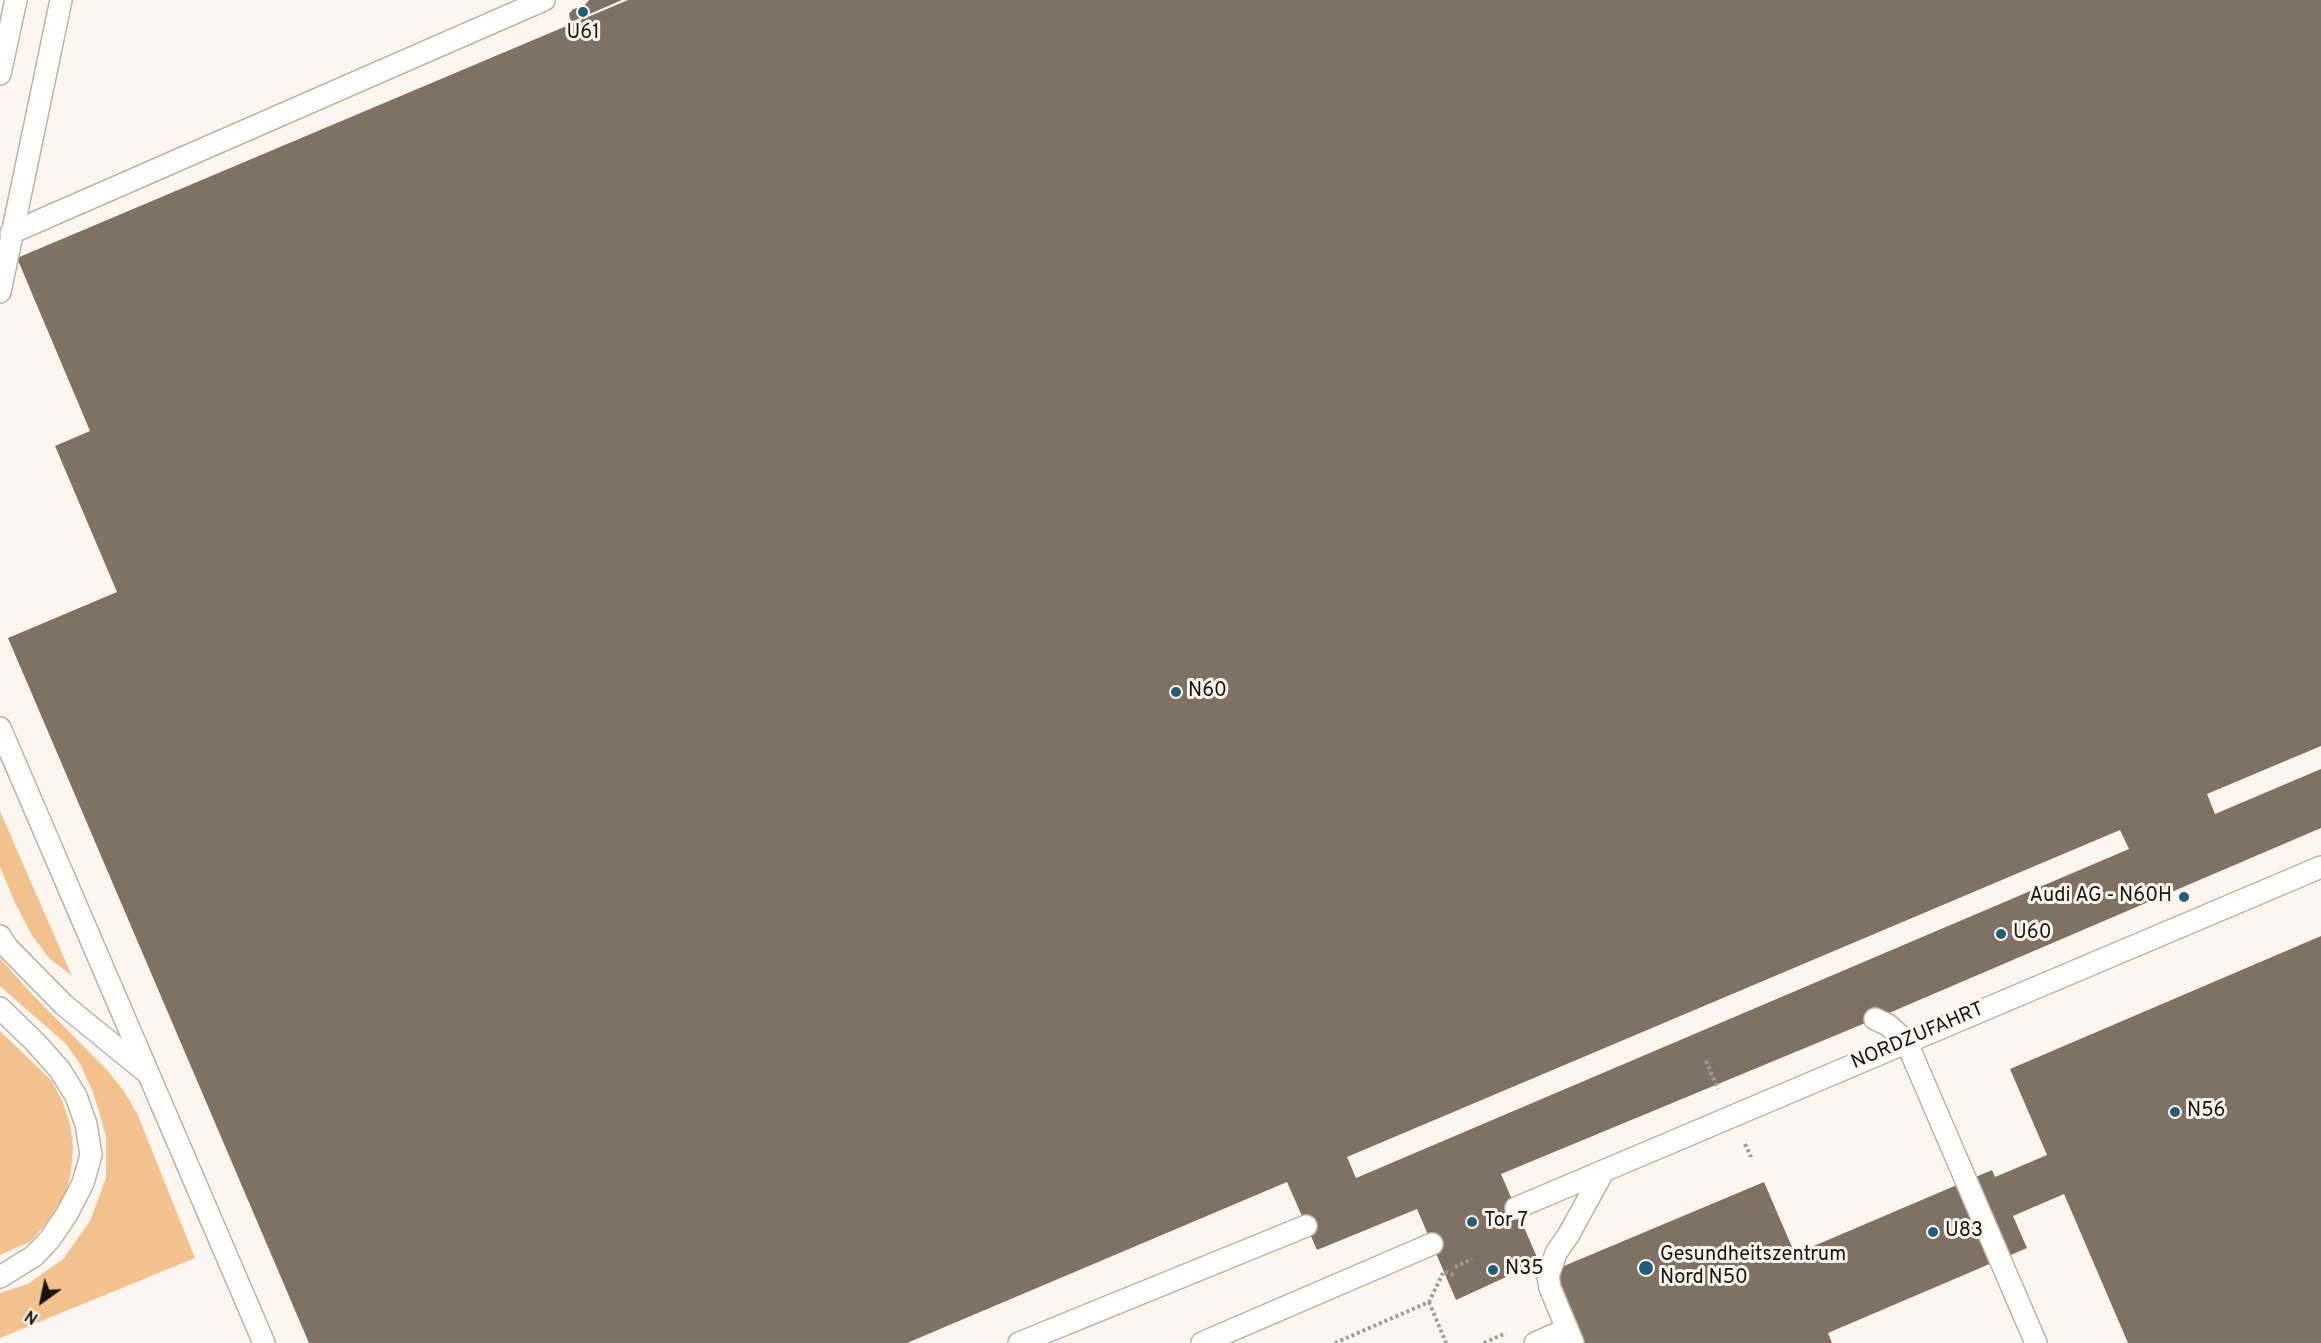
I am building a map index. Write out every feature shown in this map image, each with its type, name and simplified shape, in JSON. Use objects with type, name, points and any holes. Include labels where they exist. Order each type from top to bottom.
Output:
[{"type":"lane","points":[[0,74],[16,0]]},
{"type":"lane","points":[[0,292],[61,0]]},
{"type":"lane","points":[[11,233],[532,2]]},
{"type":"lane","points":[[0,728],[264,1343]]},
{"type":"lane","name":"NORDZUFAHRT","points":[[1516,1209],[1906,1041],[2321,867]]},
{"type":"lane","points":[[0,936],[7,948],[64,1005],[148,1074]]},
{"type":"lane","points":[[0,1008],[36,1042],[76,1095],[86,1124],[91,1155],[83,1183],[67,1214],[50,1239],[34,1256],[14,1270],[0,1276]]},
{"type":"lane","points":[[1875,1019],[1888,1025],[1906,1041],[2036,1343]]},
{"type":"lane","points":[[1535,1343],[1570,1336],[1550,1288],[1548,1276],[1556,1254],[1603,1172]]},
{"type":"lane","points":[[1019,1343],[1306,1226]]},
{"type":"lane","points":[[1202,1343],[1432,1244]]},
{"type":"path","points":[[1706,1060],[1716,1084]]},
{"type":"path","points":[[1335,1343],[1429,1302],[1444,1272],[1472,1259]]},
{"type":"path","points":[[1429,1302],[1446,1343]]},
{"type":"shaded area","points":[[0,811],[72,976],[49,958],[31,934],[15,903],[0,867]]},
{"type":"shaded area","points":[[0,958],[107,1070],[124,1091],[137,1113],[195,1258],[0,1338],[0,1293],[28,1284],[63,1259],[90,1221],[106,1178],[106,1136],[93,1092],[80,1064],[66,1044],[0,986]]},
{"type":"shaded area","points":[[0,1031],[52,1081],[70,1124],[73,1146],[66,1194],[30,1242],[0,1255]]},
{"type":"building","name":"U61","points":[[589,0],[622,0],[571,22],[569,14],[573,9],[584,6]]},
{"type":"building","name":"N60","points":[[628,0],[2321,0],[2321,746],[2207,794],[2215,814],[2321,769],[2321,828],[1875,1019],[1501,1174],[1539,1262],[1456,1300],[1417,1209],[1317,1250],[1287,1182],[907,1343],[309,1343],[8,638],[117,592],[55,446],[90,431],[17,258]],"holes":[[[2120,830],[2129,849],[1356,1178],[1347,1157]]]},
{"type":"building","name":"N56","points":[[2321,936],[2321,1343],[2128,1343],[2064,1194],[2013,1216],[2027,1248],[1828,1333],[1832,1343],[1582,1343],[1552,1271],[1764,1182],[1795,1254],[1992,1170],[1995,1177],[2047,1155],[2010,1069]]},
{"type":"place","name":"U61","points":[[583,12]]},
{"type":"place","name":"N60","points":[[1176,692]]},
{"type":"place","name":"Audi AG - N60H","points":[[2184,897]]},
{"type":"place","name":"U60","points":[[2001,934]]},
{"type":"place","name":"N56","points":[[2175,1112]]},
{"type":"place","name":"Tor 7","points":[[1472,1222]]},
{"type":"place","name":"U83","points":[[1933,1232]]},
{"type":"place","name":"Gesundheitszentrum Nord N50","points":[[1646,1268]]},
{"type":"place","name":"N35","points":[[1493,1270]]}]
